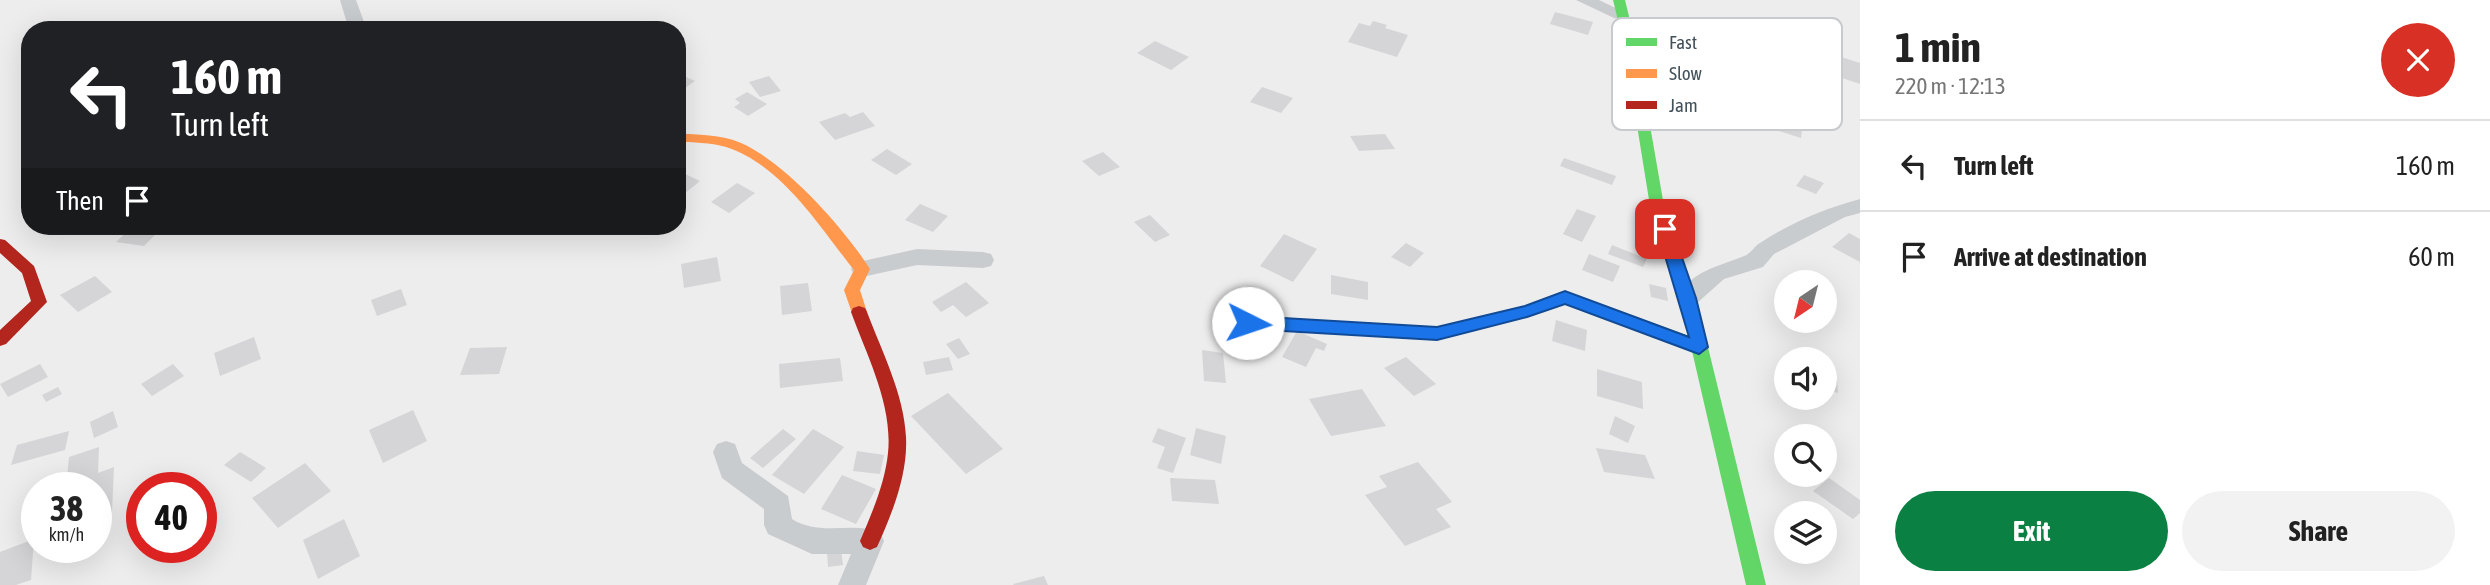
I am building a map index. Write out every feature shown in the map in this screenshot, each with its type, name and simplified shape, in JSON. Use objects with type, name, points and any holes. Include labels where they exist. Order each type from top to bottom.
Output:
[{"type":"street","points":[[348,0],[355,21]]},
{"type":"street","points":[[1584,0],[1619,7]]},
{"type":"street","points":[[1644,130],[1657,206],[1688,298],[1756,585]]},
{"type":"street","points":[[686,138],[736,145],[760,159],[796,193],[862,270]]},
{"type":"street","points":[[1688,298],[1716,273],[1738,269],[1755,261],[1766,249],[1808,227],[1838,212],[1860,206]]},
{"type":"street","points":[[0,244],[29,270],[39,302],[0,340]]},
{"type":"street","points":[[862,270],[917,257],[983,260]]},
{"type":"street","points":[[852,585],[887,495],[897,453],[896,420],[852,290],[862,270]]},
{"type":"street","points":[[1248,323],[1437,333],[1527,311],[1565,297],[1699,347]]},
{"type":"street","points":[[726,452],[732,470],[778,504],[778,525],[795,537],[815,544],[837,540],[870,541]]},
{"type":"building","points":[[1555,12],[1593,22],[1588,35],[1550,24]]},
{"type":"building","points":[[1373,21],[1408,35],[1397,57],[1348,42],[1359,23],[1370,26]]},
{"type":"building","points":[[1155,41],[1189,57],[1171,70],[1137,53]]},
{"type":"building","points":[[1842,57],[1860,63],[1860,84],[1842,78]]},
{"type":"building","points":[[769,76],[781,91],[760,97],[749,82]]},
{"type":"building","points":[[686,77],[695,81],[686,87]]},
{"type":"building","points":[[1262,87],[1293,98],[1281,113],[1250,102]]},
{"type":"building","points":[[747,92],[767,104],[748,116],[734,107],[740,103],[735,99]]},
{"type":"building","points":[[863,112],[875,126],[835,140],[819,122],[845,113],[850,117]]},
{"type":"building","points":[[1802,130],[1801,138],[1779,131]]},
{"type":"building","points":[[1385,134],[1395,149],[1359,151],[1350,136]]},
{"type":"building","points":[[887,149],[912,164],[896,175],[871,160]]},
{"type":"building","points":[[1103,152],[1120,167],[1099,176],[1082,161]]},
{"type":"building","points":[[1564,158],[1616,176],[1612,185],[1560,166]]},
{"type":"building","points":[[686,174],[700,181],[686,192]]},
{"type":"building","points":[[1804,175],[1824,183],[1816,194],[1796,186]]},
{"type":"building","points":[[737,183],[755,193],[729,213],[711,202]]},
{"type":"building","points":[[920,204],[948,216],[933,232],[905,220]]},
{"type":"building","points":[[1577,209],[1596,216],[1582,242],[1563,234]]},
{"type":"building","points":[[1150,215],[1170,235],[1155,242],[1134,222]]},
{"type":"building","points":[[1849,233],[1860,239],[1860,262],[1832,247]]},
{"type":"building","points":[[1284,234],[1317,249],[1293,282],[1260,266]]},
{"type":"building","points":[[123,235],[155,235],[144,246],[116,242]]},
{"type":"building","points":[[1406,243],[1424,253],[1410,267],[1391,257]]},
{"type":"building","points":[[1612,245],[1647,259],[1643,267],[1608,254]]},
{"type":"building","points":[[1589,254],[1620,266],[1613,282],[1582,270]]},
{"type":"building","points":[[717,257],[721,281],[684,288],[681,264]]},
{"type":"building","points":[[1331,275],[1368,282],[1368,300],[1331,294]]},
{"type":"building","points":[[95,276],[112,292],[78,312],[60,295]]},
{"type":"building","points":[[966,282],[989,303],[966,317],[953,305],[941,312],[932,302]]},
{"type":"building","points":[[808,283],[812,311],[782,315],[780,286]]},
{"type":"building","points":[[1649,284],[1666,288],[1668,301],[1651,297]]},
{"type":"building","points":[[401,289],[407,305],[377,316],[371,300]]},
{"type":"building","points":[[1556,320],[1587,330],[1585,351],[1552,341]]},
{"type":"building","points":[[1297,331],[1327,344],[1324,351],[1316,348],[1306,367],[1282,357]]},
{"type":"building","points":[[254,337],[261,359],[220,376],[214,353]]},
{"type":"building","points":[[959,338],[970,354],[958,359],[946,344]]},
{"type":"building","points":[[507,347],[499,374],[460,375],[470,348]]},
{"type":"building","points":[[1202,350],[1223,353],[1226,383],[1204,381]]},
{"type":"building","points":[[949,357],[953,370],[926,375],[923,362]]},
{"type":"building","points":[[1406,357],[1436,384],[1414,396],[1384,368]]},
{"type":"building","points":[[840,358],[843,381],[780,388],[779,364]]},
{"type":"building","points":[[40,364],[48,377],[8,397],[0,384]]},
{"type":"building","points":[[173,364],[184,376],[152,396],[141,384]]},
{"type":"building","points":[[1597,369],[1642,382],[1643,409],[1597,396]]},
{"type":"building","points":[[58,387],[62,394],[46,402],[42,395]]},
{"type":"building","points":[[1362,389],[1386,426],[1331,436],[1309,399]]},
{"type":"building","points":[[948,393],[1003,449],[966,474],[911,416]]},
{"type":"building","points":[[413,410],[427,441],[383,463],[369,430]]},
{"type":"building","points":[[113,411],[118,427],[94,438],[90,422]]},
{"type":"building","points":[[1615,416],[1635,426],[1628,443],[1609,434]]},
{"type":"building","points":[[1158,428],[1186,438],[1173,473],[1157,468],[1165,447],[1152,442]]},
{"type":"building","points":[[1196,428],[1226,436],[1221,464],[1190,455]]},
{"type":"building","points":[[783,429],[796,439],[763,468],[750,458]]},
{"type":"building","points":[[813,429],[844,447],[804,494],[772,475]]},
{"type":"building","points":[[69,431],[65,450],[11,465],[17,445]]},
{"type":"building","points":[[99,447],[98,472],[68,472],[69,457]]},
{"type":"building","points":[[1596,448],[1645,455],[1655,479],[1604,472]]},
{"type":"building","points":[[857,451],[884,455],[880,474],[853,471]]},
{"type":"building","points":[[240,452],[266,468],[251,482],[224,465]]},
{"type":"building","points":[[1418,462],[1452,502],[1436,509],[1451,527],[1405,546],[1365,495],[1387,487],[1379,476]]},
{"type":"building","points":[[305,463],[331,491],[278,528],[252,498]]},
{"type":"building","points":[[114,467],[112,512],[112,472],[101,472]]},
{"type":"building","points":[[842,475],[876,489],[856,524],[821,509]]},
{"type":"building","points":[[1170,478],[1215,480],[1219,504],[1172,501]]},
{"type":"building","points":[[1837,484],[1860,500],[1860,513],[1853,519],[1837,508],[1837,501],[1827,501],[1813,491],[1818,487],[1837,487]]},
{"type":"building","points":[[344,519],[360,556],[318,579],[303,540]]},
{"type":"building","points":[[21,544],[21,563],[32,563],[31,580],[16,585],[0,585],[0,552]]},
{"type":"building","points":[[841,549],[843,565],[828,567],[827,551]]},
{"type":"building","points":[[1044,576],[1048,585],[1013,584]]},
{"type":"traffic: fast","points":[[1619,0],[1623,18]]},
{"type":"traffic: fast","points":[[1644,130],[1657,206],[1688,298],[1756,585]]},
{"type":"traffic: fast","points":[[1248,322],[1437,333],[1527,311],[1565,297],[1700,347]]},
{"type":"traffic: slow","points":[[686,138],[714,140],[736,146],[773,168],[790,183],[862,269],[852,290],[859,312]]},
{"type":"traffic: jam","points":[[0,244],[29,270],[39,302],[0,340]]},
{"type":"traffic: jam","points":[[859,312],[891,400],[897,436],[893,475],[870,541]]},
{"type":"route","points":[[1248,323],[1437,333],[1527,311],[1565,297],[1699,347],[1688,298],[1665,229]]}]
